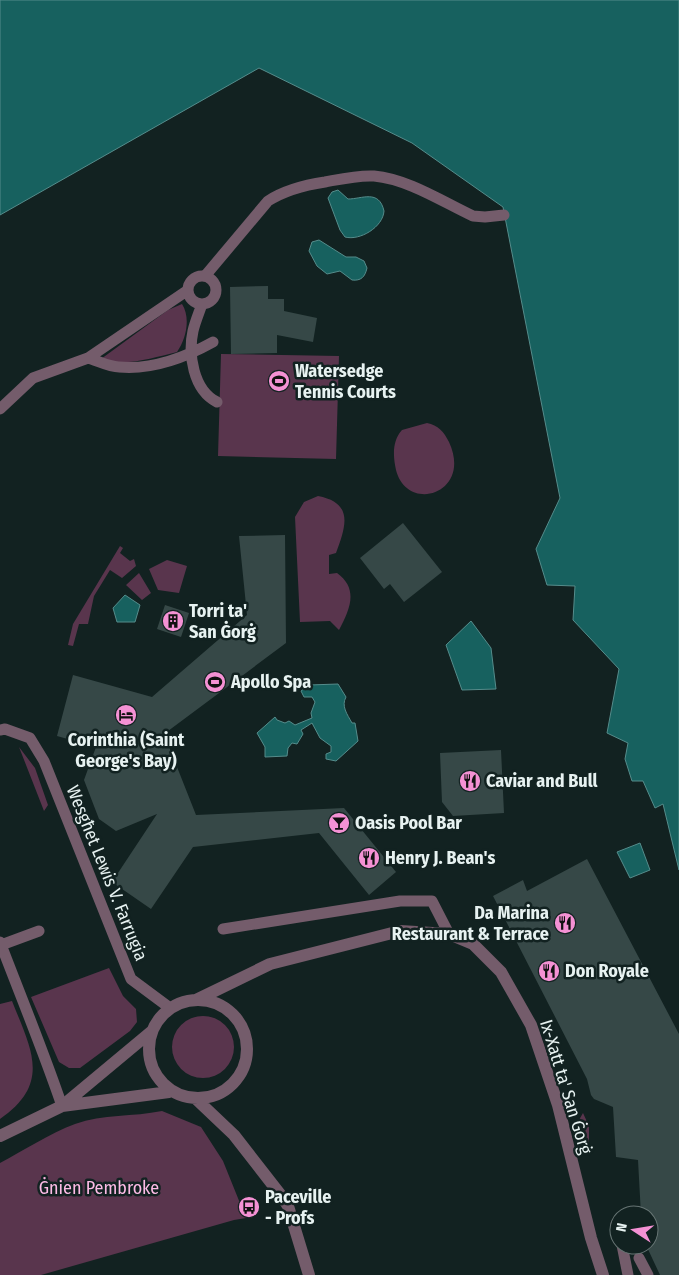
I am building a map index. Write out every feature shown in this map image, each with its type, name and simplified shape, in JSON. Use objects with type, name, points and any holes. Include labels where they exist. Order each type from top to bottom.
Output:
[{"type":"street","name":"Ix-Xatt ta' San Ġorġ","points":[[196,1000],[270,964],[400,930],[448,934],[473,944],[501,972],[530,1025],[558,1105],[591,1238],[603,1275]]},
{"type":"street","points":[[0,1136],[62,1106],[152,1031],[160,1018],[170,1008],[183,1002],[196,1000],[213,1002],[228,1010],[240,1023],[246,1038],[247,1052],[245,1065],[237,1079],[225,1090],[211,1097],[195,1098],[169,1092],[62,1106]]},
{"type":"street","points":[[152,1031],[149,1047],[150,1063],[157,1077],[169,1092]]},
{"type":"street","points":[[195,1098],[234,1135],[288,1206],[309,1275]]},
{"type":"lane","points":[[0,409],[33,378],[88,358],[188,290],[195,278],[205,276],[268,201],[277,195],[314,184],[361,176],[384,178],[412,187],[474,216],[484,218],[504,215]]},
{"type":"lane","points":[[188,290],[190,298],[202,304],[210,301],[216,290],[213,281],[205,276]]},
{"type":"lane","points":[[202,304],[193,329],[192,354],[198,382],[210,399],[217,402]]},
{"type":"lane","points":[[88,358],[117,367],[126,367],[175,360],[192,354],[213,342]]},
{"type":"lane","name":"Wesgħet Lewis V. Farrugia","points":[[0,730],[5,728],[30,738],[44,761],[131,979],[170,1008]]},
{"type":"lane","points":[[223,929],[400,901],[432,901],[448,934]]},
{"type":"lane","points":[[39,931],[0,943],[18,992],[37,1034],[62,1106]]},
{"type":"lane","points":[[624,1255],[628,1275]]},
{"type":"lane","points":[[639,1258],[648,1275]]},
{"type":"green space","points":[[182,304],[187,322],[183,341],[177,352],[129,362],[101,359],[168,310]]},
{"type":"green space","points":[[221,354],[339,356],[336,459],[218,456]]},
{"type":"green space","points":[[427,423],[437,427],[445,435],[454,460],[452,474],[446,485],[436,492],[424,494],[412,492],[402,484],[396,470],[394,449],[396,439],[402,430]]},
{"type":"green space","points":[[318,496],[330,499],[337,504],[342,510],[344,517],[342,534],[336,553],[329,555],[329,574],[337,573],[344,579],[350,593],[349,607],[339,630],[330,621],[300,622],[295,517],[304,502]]},
{"type":"green space","points":[[120,546],[123,548],[120,553],[130,561],[134,559],[136,566],[122,578],[110,570],[94,596],[88,624],[79,624],[73,646],[68,645],[73,624]]},
{"type":"green space","points":[[167,560],[187,566],[179,593],[158,590],[149,569]]},
{"type":"green space","points":[[139,573],[151,593],[142,600],[126,585]]},
{"type":"green space","points":[[19,747],[35,768],[48,805],[44,811]]},
{"type":"green space","points":[[109,968],[123,996],[136,1009],[137,1022],[130,1031],[80,1068],[69,1068],[59,1062],[31,997]]},
{"type":"green space","points":[[12,1001],[30,1050],[33,1064],[32,1078],[26,1092],[16,1106],[0,1119],[0,1004]]},
{"type":"green space","points":[[203,1016],[215,1019],[225,1025],[231,1035],[234,1047],[231,1059],[225,1069],[215,1075],[203,1078],[191,1075],[181,1069],[175,1059],[172,1047],[175,1035],[181,1025],[191,1019]]},
{"type":"green space","name":"Ġnien Pembroke","points":[[162,1111],[201,1127],[223,1161],[246,1218],[41,1275],[0,1275],[0,1163],[46,1137],[75,1124],[107,1117]]},
{"type":"green space","points":[[583,1113],[589,1126],[589,1154],[579,1120]]},
{"type":"water","points":[[0,0],[679,0],[679,870],[663,804],[655,808],[643,781],[632,781],[625,759],[628,743],[607,733],[619,669],[573,620],[575,586],[547,585],[536,549],[560,498],[503,207],[412,143],[259,68],[0,215]]},
{"type":"water","points":[[338,190],[348,199],[369,197],[378,200],[382,204],[383,217],[370,232],[357,237],[345,237],[340,230],[328,198],[332,192]]},
{"type":"water","points":[[319,240],[346,257],[356,257],[364,261],[367,268],[364,276],[358,280],[352,280],[340,271],[327,274],[317,266],[309,251],[312,242]]},
{"type":"water","points":[[125,595],[140,605],[135,622],[117,622],[113,608]]},
{"type":"water","points":[[471,621],[491,648],[496,689],[462,690],[446,645]]},
{"type":"water","points":[[338,684],[346,697],[345,710],[352,723],[355,723],[358,741],[336,761],[326,759],[326,754],[331,752],[331,746],[320,738],[312,723],[301,730],[303,734],[297,744],[292,743],[288,748],[287,756],[265,757],[265,747],[257,733],[275,717],[277,720],[285,723],[289,721],[295,725],[312,718],[311,713],[315,702],[312,697],[304,697],[301,691],[309,685]]},
{"type":"water","points":[[640,843],[650,870],[630,878],[617,852]]},
{"type":"building","points":[[268,286],[268,299],[284,299],[284,311],[317,318],[313,342],[277,335],[277,353],[231,354],[230,287]]},
{"type":"building","points":[[403,523],[442,572],[404,602],[390,584],[384,589],[360,558]]},
{"type":"building","name":"Corinthia (Saint George's Bay)","points":[[285,535],[286,643],[164,734],[196,815],[344,808],[396,872],[369,895],[319,833],[193,847],[151,909],[112,882],[157,814],[116,831],[99,819],[84,780],[96,747],[57,736],[73,675],[152,697],[247,615],[239,536]]},
{"type":"building","name":"Torri ta' San Ġorġ","points":[[165,605],[189,613],[181,637],[157,629]]},
{"type":"building","points":[[501,750],[504,813],[453,816],[442,802],[440,753]]},
{"type":"building","points":[[587,859],[679,1034],[679,1275],[660,1275],[651,1255],[659,1255],[659,1205],[640,1205],[638,1160],[616,1157],[613,1107],[594,1099],[591,1095],[587,1079],[493,896],[523,880],[527,891]]},
{"type":"place","name":"Watersedge Tennis Courts","points":[[279,381]]},
{"type":"place","name":"Torri ta' San Ġorġ","points":[[173,621]]},
{"type":"place","name":"Apollo Spa","points":[[215,682]]},
{"type":"place","name":"Corinthia (Saint George's Bay)","points":[[126,715]]},
{"type":"place","name":"Caviar and Bull","points":[[470,781]]},
{"type":"place","name":"Oasis Pool Bar","points":[[339,823]]},
{"type":"place","name":"Henry J. Bean's","points":[[369,858]]},
{"type":"place","name":"Da Marina Restaurant & Terrace","points":[[565,923]]},
{"type":"place","name":"Don Royale","points":[[549,971]]},
{"type":"place","name":"Paceville - Profs","points":[[249,1207]]}]
